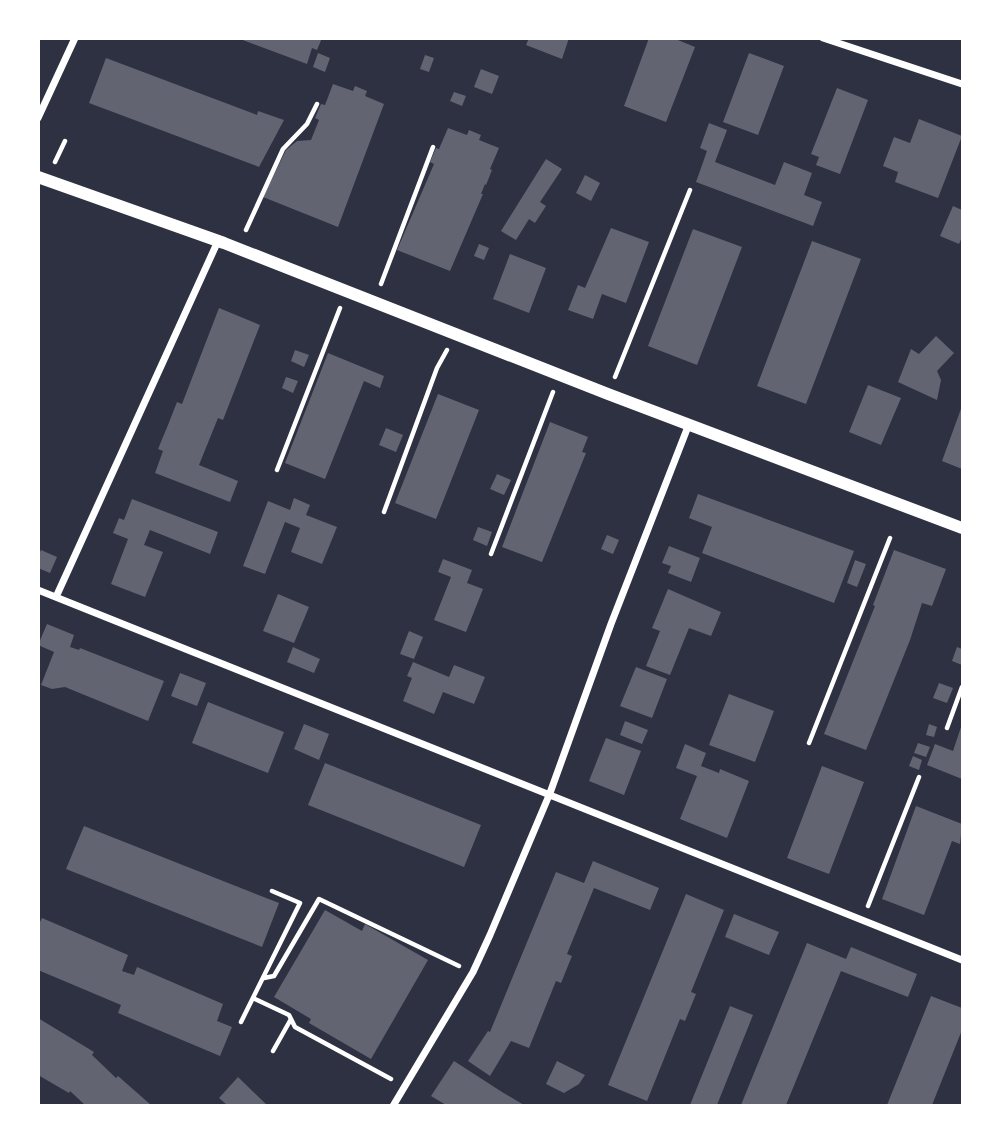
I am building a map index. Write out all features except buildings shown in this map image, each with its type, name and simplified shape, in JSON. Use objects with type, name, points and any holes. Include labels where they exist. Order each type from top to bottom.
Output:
[{"type":"street","points":[[38,118],[75,38]]},
{"type":"street","points":[[823,38],[962,84]]},
{"type":"street","points":[[38,177],[218,241],[608,394],[962,528]]},
{"type":"street","points":[[56,597],[218,241]]},
{"type":"street","points":[[393,1105],[475,968],[550,793],[611,624],[689,424]]},
{"type":"street","points":[[38,590],[962,960]]},
{"type":"path","points":[[239,249],[259,197],[283,149],[307,124],[317,104]]},
{"type":"path","points":[[375,301],[433,147]]},
{"type":"path","points":[[608,394],[690,190]]},
{"type":"path","points":[[277,470],[347,291]]},
{"type":"path","points":[[384,512],[437,368],[456,334]]},
{"type":"path","points":[[491,554],[560,375]]},
{"type":"path","points":[[809,743],[890,538]]},
{"type":"path","points":[[947,728],[962,687]]},
{"type":"path","points":[[863,920],[919,777]]},
{"type":"path","points":[[242,1022],[300,902],[272,891]]},
{"type":"path","points":[[264,978],[274,976],[319,899],[443,958]]},
{"type":"path","points":[[255,999],[289,1015],[295,1027],[405,1086]]},
{"type":"path","points":[[273,1051],[291,1019]]}]
